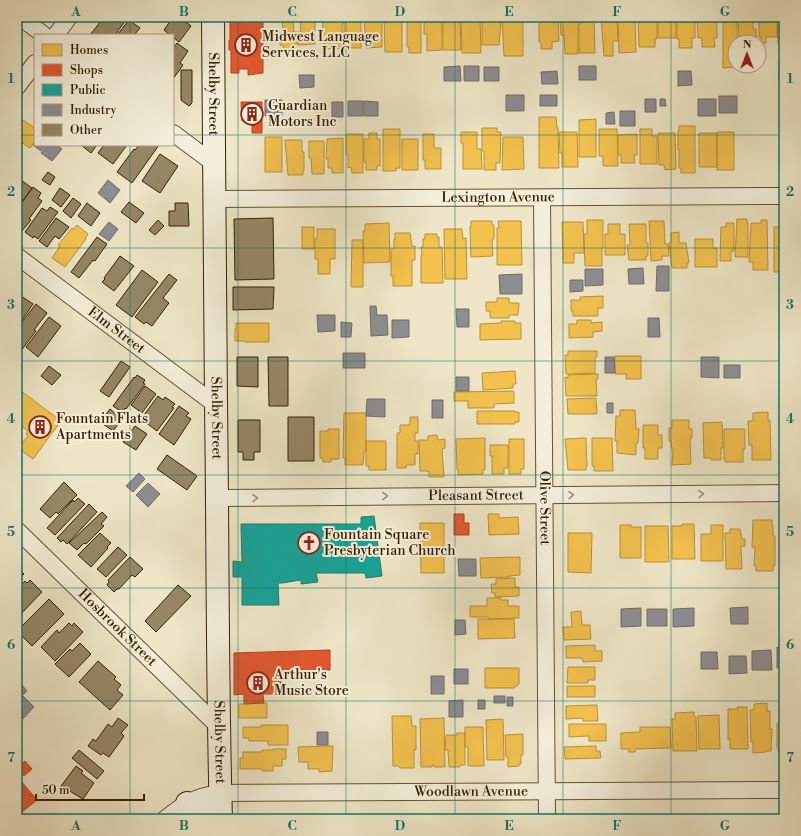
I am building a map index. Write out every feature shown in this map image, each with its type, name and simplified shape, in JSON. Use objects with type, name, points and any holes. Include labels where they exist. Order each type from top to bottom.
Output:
[{"type":"main road","name":"Shelby Street","points":[[212,17],[212,162],[216,405],[218,726],[221,819]]},
{"type":"main road","points":[[188,802],[204,811],[212,819]]},
{"type":"street","points":[[20,17],[43,34]]},
{"type":"street","points":[[57,34],[69,17]]},
{"type":"street","points":[[17,87],[34,64]]},
{"type":"street","points":[[174,134],[212,162]]},
{"type":"street","name":"Lexington Avenue","points":[[213,199],[784,196]]},
{"type":"street","name":"Olive Street","points":[[542,198],[547,819]]},
{"type":"street","name":"Elm Street","points":[[17,256],[216,405]]},
{"type":"street","name":"Pleasant Street","points":[[216,498],[784,493]]},
{"type":"street","name":"Hosbrook Street","points":[[17,530],[218,726]]},
{"type":"street","name":"Woodlawn Avenue","points":[[165,819],[188,802],[197,798],[220,793],[784,790]]},
{"type":"building: Homes","points":[[282,17],[293,17],[294,32],[297,32],[298,44],[293,44],[293,49],[283,49],[283,45],[280,45],[280,34],[283,34]]},
{"type":"building: Homes","points":[[300,17],[315,17],[315,44],[298,45],[298,32],[301,32]]},
{"type":"building: Homes","points":[[322,17],[343,17],[342,48],[325,49],[325,43],[321,43],[321,30],[323,30]]},
{"type":"building: Homes","points":[[346,17],[361,17],[361,48],[346,48],[344,21],[346,21]]},
{"type":"building: Homes","points":[[364,17],[382,17],[382,47],[366,48]]},
{"type":"building: Homes","points":[[384,17],[402,17],[402,52],[385,52]]},
{"type":"building: Homes","points":[[407,17],[421,17],[421,53],[409,53],[409,47],[407,47]]},
{"type":"building: Homes","points":[[426,17],[442,17],[442,50],[427,51],[427,34],[424,34],[424,20],[426,20]]},
{"type":"building: Homes","points":[[443,17],[460,17],[461,50],[443,50]]},
{"type":"building: Homes","points":[[463,17],[480,17],[481,53],[462,53],[461,22],[463,22]]},
{"type":"building: Homes","points":[[482,17],[495,17],[495,21],[501,21],[499,45],[482,45]]},
{"type":"building: Homes","points":[[504,17],[521,17],[521,22],[523,22],[523,56],[504,56],[502,21],[504,21]]},
{"type":"building: Homes","points":[[539,17],[558,17],[559,41],[552,42],[552,49],[541,49],[541,42],[539,42]]},
{"type":"building: Homes","points":[[560,17],[578,17],[578,54],[565,54],[564,35],[561,35]]},
{"type":"building: Homes","points":[[581,17],[594,17],[595,53],[579,53],[579,24],[581,24]]},
{"type":"building: Homes","points":[[601,17],[617,17],[618,41],[613,41],[613,56],[604,56]]},
{"type":"building: Homes","points":[[618,17],[635,17],[636,52],[619,53]]},
{"type":"building: Homes","points":[[638,17],[657,17],[657,39],[655,39],[655,47],[639,47]]},
{"type":"building: Homes","points":[[658,17],[676,17],[676,38],[658,38]]},
{"type":"building: Homes","points":[[677,17],[695,17],[695,38],[692,38],[692,48],[679,48],[679,39],[677,39]]},
{"type":"building: Homes","points":[[697,17],[717,17],[717,38],[714,38],[715,47],[702,47],[702,38],[698,38]]},
{"type":"building: Homes","points":[[723,17],[737,18],[737,34],[727,34],[727,68],[723,68]]},
{"type":"building: Homes","points":[[738,17],[757,17],[757,20],[753,20],[753,29],[756,29],[756,34],[739,34]]},
{"type":"building: Homes","points":[[759,17],[775,17],[775,21],[777,21],[777,37],[767,37],[767,34],[759,34]]},
{"type":"building: Homes","points":[[777,17],[784,17],[784,44],[778,44]]},
{"type":"building: Homes","points":[[539,117],[556,117],[558,127],[559,168],[539,168]]},
{"type":"building: Homes","points":[[596,119],[596,157],[579,157],[579,120]]},
{"type":"building: Homes","points":[[23,120],[34,127],[34,142],[30,148],[17,139],[17,125],[19,126]]},
{"type":"building: Homes","points":[[679,126],[695,126],[695,173],[681,173],[681,168],[679,168]]},
{"type":"building: Homes","points":[[482,128],[497,128],[497,132],[501,132],[500,163],[496,163],[496,170],[484,170]]},
{"type":"building: Homes","points":[[383,129],[400,129],[400,168],[396,168],[396,171],[383,171]]},
{"type":"building: Homes","points":[[599,129],[617,129],[618,166],[603,166],[603,156],[599,156]]},
{"type":"building: Homes","points":[[640,129],[652,129],[652,136],[657,136],[657,164],[640,164]]},
{"type":"building: Homes","points":[[461,132],[477,132],[477,149],[481,149],[482,169],[463,169],[463,143],[461,143]]},
{"type":"building: Homes","points":[[559,132],[577,132],[578,167],[562,167]]},
{"type":"building: Homes","points":[[717,132],[734,132],[734,170],[717,170]]},
{"type":"building: Homes","points":[[369,133],[377,133],[377,139],[380,139],[380,166],[377,166],[377,170],[366,170],[366,162],[364,162],[364,139],[369,139]]},
{"type":"building: Homes","points":[[658,133],[675,133],[676,169],[665,170],[664,165],[659,165]]},
{"type":"building: Homes","points":[[699,133],[717,133],[717,167],[699,167]]},
{"type":"building: Homes","points":[[346,134],[363,134],[363,173],[352,173],[351,167],[348,168]]},
{"type":"building: Homes","points":[[423,134],[434,134],[434,148],[441,148],[441,169],[425,169],[425,160],[423,160]]},
{"type":"building: Homes","points":[[637,134],[637,155],[634,155],[635,163],[621,163],[621,155],[618,155],[618,135]]},
{"type":"building: Homes","points":[[265,137],[282,137],[282,172],[265,172]]},
{"type":"building: Homes","points":[[503,137],[523,137],[524,169],[502,170]]},
{"type":"building: Homes","points":[[343,138],[343,173],[332,173],[332,168],[328,168],[328,159],[326,159],[327,139]]},
{"type":"building: Homes","points":[[402,139],[418,139],[418,170],[402,170]]},
{"type":"building: Homes","points":[[285,140],[302,140],[302,152],[304,152],[303,175],[288,175]]},
{"type":"building: Homes","points":[[309,141],[324,141],[324,174],[312,174],[311,158],[309,158]]},
{"type":"building: Homes","points":[[737,219],[747,219],[748,257],[735,257]]},
{"type":"building: Homes","points":[[587,220],[603,220],[602,266],[585,266],[584,234],[587,234]]},
{"type":"building: Homes","points":[[761,220],[767,220],[768,270],[753,270],[753,262],[749,262],[751,223],[761,223]]},
{"type":"building: Homes","points":[[471,221],[492,221],[492,225],[494,225],[494,239],[492,239],[493,256],[471,257]]},
{"type":"building: Homes","points":[[498,221],[521,221],[522,265],[497,265]]},
{"type":"building: Homes","points":[[649,221],[664,221],[665,244],[668,244],[669,256],[662,256],[662,260],[651,261]]},
{"type":"building: Homes","points":[[562,222],[583,222],[584,253],[574,253],[574,263],[563,263]]},
{"type":"building: Homes","points":[[389,223],[390,262],[364,263],[363,231],[365,231],[365,224]]},
{"type":"building: Homes","points":[[726,223],[734,223],[734,251],[731,251],[731,261],[720,261],[721,227],[726,227]]},
{"type":"building: Homes","points":[[608,224],[620,224],[620,234],[625,234],[625,255],[605,255],[605,234],[608,234]]},
{"type":"building: Homes","points":[[629,224],[646,224],[648,256],[646,256],[646,260],[629,260],[627,245],[630,245]]},
{"type":"building: Homes","points":[[77,225],[88,234],[86,239],[65,267],[52,258],[60,246],[58,245],[72,228],[74,229]]},
{"type":"building: Homes","points":[[302,227],[314,227],[314,249],[302,249]]},
{"type":"building: Homes","points":[[774,227],[784,227],[784,272],[774,272]]},
{"type":"building: Homes","points":[[317,229],[335,229],[335,259],[330,259],[330,274],[318,274],[318,259],[315,259],[315,239],[317,239]]},
{"type":"building: Homes","points":[[444,229],[462,229],[463,239],[466,238],[467,279],[445,279]]},
{"type":"building: Homes","points":[[679,232],[679,243],[686,243],[689,263],[687,263],[687,268],[672,268],[669,243],[671,242],[671,233]]},
{"type":"building: Homes","points":[[395,233],[410,233],[412,246],[415,246],[415,260],[412,260],[412,286],[393,286],[393,276],[391,276],[391,249],[394,249]]},
{"type":"building: Homes","points":[[425,234],[437,234],[437,238],[439,237],[439,247],[442,247],[443,283],[421,283],[421,247],[423,247],[423,239],[425,239]]},
{"type":"building: Homes","points":[[695,239],[713,239],[713,248],[717,248],[717,267],[695,267]]},
{"type":"building: Homes","points":[[352,240],[363,240],[363,287],[351,287]]},
{"type":"building: Homes","points":[[603,296],[603,308],[598,308],[598,316],[573,316],[573,311],[571,311],[571,300],[580,300],[580,297]]},
{"type":"building: Homes","points":[[497,298],[509,298],[509,303],[519,303],[518,315],[509,315],[509,318],[490,318],[490,311],[486,311],[486,302],[497,302]]},
{"type":"building: Homes","points":[[577,320],[591,320],[591,323],[602,322],[602,331],[593,332],[593,337],[569,338],[569,324],[577,324]]},
{"type":"building: Homes","points":[[501,321],[515,321],[515,323],[521,323],[521,339],[480,340],[480,324],[501,323]]},
{"type":"building: Homes","points":[[236,323],[269,323],[269,342],[235,341]]},
{"type":"building: Homes","points":[[568,351],[597,351],[597,357],[595,357],[595,373],[566,374],[565,355],[568,355]]},
{"type":"building: Homes","points":[[615,356],[641,356],[641,379],[626,379],[626,374],[615,374]]},
{"type":"building: Homes","points":[[515,371],[516,384],[513,384],[513,388],[483,390],[482,373]]},
{"type":"building: Homes","points":[[598,374],[598,379],[596,379],[597,396],[566,396],[565,377],[568,378],[568,375]]},
{"type":"building: Homes","name":"Fountain Flats Apartments","points":[[17,388],[61,421],[33,459],[18,448],[28,436],[26,434],[28,431],[17,423]]},
{"type":"building: Homes","points":[[514,391],[514,403],[494,404],[494,408],[468,408],[468,401],[454,401],[454,392]]},
{"type":"building: Homes","points":[[596,398],[597,414],[568,414],[567,399]]},
{"type":"building: Homes","points":[[620,410],[635,410],[636,429],[639,429],[638,443],[636,443],[636,455],[617,453],[617,441],[615,441],[616,416],[620,416]]},
{"type":"building: Homes","points":[[477,411],[519,412],[519,422],[515,422],[515,424],[477,424]]},
{"type":"building: Homes","points":[[768,412],[768,421],[770,420],[771,460],[752,460],[752,445],[749,445],[748,421],[753,421],[753,413]]},
{"type":"building: Homes","points":[[344,413],[366,413],[366,451],[364,451],[363,465],[345,465],[345,458],[343,458]]},
{"type":"building: Homes","points":[[779,416],[784,416],[784,455],[783,440],[780,439]]},
{"type":"building: Homes","points":[[410,417],[418,417],[418,433],[415,433],[415,441],[418,441],[418,454],[415,454],[415,465],[406,465],[406,468],[397,468],[397,433],[400,433],[400,425],[410,425]]},
{"type":"building: Homes","points":[[672,420],[689,420],[689,429],[692,429],[692,438],[690,439],[691,464],[672,465],[673,448],[671,448],[671,441],[669,441],[669,428],[672,428]]},
{"type":"building: Homes","points":[[722,422],[723,448],[721,448],[721,460],[704,458],[703,423]]},
{"type":"building: Homes","points":[[643,425],[658,425],[658,435],[662,435],[662,448],[658,448],[658,459],[645,459],[645,448],[643,448]]},
{"type":"building: Homes","points":[[328,429],[339,429],[339,459],[331,459],[331,462],[323,462],[323,458],[320,458],[320,431],[328,431]]},
{"type":"building: Homes","points":[[724,429],[745,429],[745,449],[743,449],[743,462],[725,462]]},
{"type":"building: Homes","points":[[437,435],[438,440],[445,439],[445,448],[442,449],[444,477],[429,477],[429,471],[420,471],[419,440],[428,440],[428,436]]},
{"type":"building: Homes","points":[[485,438],[485,470],[483,470],[483,474],[458,475],[456,439]]},
{"type":"building: Homes","points":[[586,438],[586,470],[568,470],[565,439]]},
{"type":"building: Homes","points":[[592,438],[612,438],[613,471],[594,471],[594,466],[592,466]]},
{"type":"building: Homes","points":[[509,439],[524,439],[524,469],[521,469],[521,474],[509,474]]},
{"type":"building: Homes","points":[[366,441],[386,441],[386,470],[369,470],[369,466],[366,466]]},
{"type":"building: Homes","points":[[490,445],[508,445],[508,468],[504,468],[504,474],[492,474],[492,456],[490,456]]},
{"type":"building: Homes","points":[[488,514],[499,514],[499,518],[518,517],[519,534],[489,535]]},
{"type":"building: Homes","points":[[753,520],[772,520],[773,536],[775,536],[775,566],[773,566],[773,571],[756,571],[756,566],[754,566],[755,547],[752,547]]},
{"type":"building: Homes","points":[[420,523],[444,523],[444,573],[421,573]]},
{"type":"building: Homes","points":[[682,524],[694,524],[695,559],[672,559],[672,526],[682,526]]},
{"type":"building: Homes","points":[[782,524],[784,524],[784,555],[782,555]]},
{"type":"building: Homes","points":[[620,525],[641,527],[641,558],[620,558]]},
{"type":"building: Homes","points":[[711,525],[723,525],[723,561],[701,561],[701,534],[711,534]]},
{"type":"building: Homes","points":[[645,526],[668,526],[669,562],[645,562]]},
{"type":"building: Homes","points":[[730,529],[740,529],[742,539],[745,539],[745,546],[741,546],[742,569],[726,569],[725,533],[730,533]]},
{"type":"building: Homes","points":[[568,533],[592,533],[591,573],[568,572]]},
{"type":"building: Homes","points":[[520,557],[520,575],[510,577],[481,578],[480,558]]},
{"type":"building: Homes","points":[[515,578],[515,587],[519,587],[519,596],[495,597],[495,593],[492,593],[491,584],[496,584],[496,579]]},
{"type":"building: Homes","points":[[487,598],[501,598],[501,600],[508,600],[508,606],[519,606],[519,618],[489,619],[488,617],[470,617],[470,606],[487,606]]},
{"type":"building: Homes","points":[[581,611],[582,625],[590,625],[591,639],[564,640],[563,627],[572,627],[571,612]]},
{"type":"building: Homes","points":[[478,619],[514,619],[515,638],[478,639]]},
{"type":"building: Homes","points":[[595,645],[595,651],[602,651],[602,661],[583,662],[582,658],[566,658],[566,646]]},
{"type":"building: Homes","points":[[568,667],[595,667],[595,680],[588,680],[588,683],[567,683]]},
{"type":"building: Homes","points":[[485,668],[519,668],[519,684],[514,688],[485,688]]},
{"type":"building: Homes","points":[[567,686],[595,686],[595,697],[567,697]]},
{"type":"building: Homes","points":[[267,703],[267,718],[239,718],[239,704]]},
{"type":"building: Homes","points":[[767,703],[767,711],[770,711],[770,729],[772,729],[771,751],[753,753],[753,742],[751,742],[750,710],[754,710],[754,704]]},
{"type":"building: Homes","points":[[597,705],[598,721],[583,721],[583,718],[566,719],[566,706]]},
{"type":"building: Homes","points":[[737,707],[747,707],[748,749],[730,749],[730,739],[728,740],[728,709],[738,709]]},
{"type":"building: Homes","points":[[694,712],[694,717],[696,717],[697,751],[673,751],[672,719],[675,719],[675,713]]},
{"type":"building: Homes","points":[[719,715],[720,749],[699,749],[698,716]]},
{"type":"building: Homes","points":[[780,715],[784,715],[784,751],[778,751],[777,747],[777,723],[780,723]]},
{"type":"building: Homes","points":[[392,716],[411,716],[412,726],[416,726],[414,768],[400,768],[399,766],[393,766]]},
{"type":"building: Homes","points":[[444,718],[445,767],[434,767],[434,765],[432,765],[432,767],[421,767],[420,719]]},
{"type":"building: Homes","points":[[503,719],[504,760],[487,760],[486,720]]},
{"type":"building: Homes","points":[[569,724],[606,724],[606,741],[589,741],[589,736],[569,737]]},
{"type":"building: Homes","points":[[261,725],[288,725],[288,745],[268,745],[268,741],[249,741],[249,738],[243,738],[243,727],[261,727]]},
{"type":"building: Homes","points":[[465,727],[483,727],[484,766],[468,766],[468,747],[465,747]]},
{"type":"building: Homes","points":[[640,727],[670,727],[671,748],[635,749],[635,752],[629,752],[629,749],[621,749],[621,733],[640,732]]},
{"type":"building: Homes","points":[[457,733],[465,733],[465,765],[460,765],[460,767],[449,767],[448,750],[445,750],[446,735],[457,735]]},
{"type":"building: Homes","points":[[523,734],[523,755],[521,755],[521,764],[519,764],[519,766],[508,767],[505,735]]},
{"type":"building: Homes","points":[[333,746],[332,771],[319,772],[319,769],[308,769],[308,762],[299,762],[298,747]]},
{"type":"building: Homes","points":[[596,746],[596,751],[600,751],[601,758],[565,759],[564,747]]},
{"type":"building: Homes","points":[[286,749],[286,759],[282,759],[282,766],[273,766],[273,771],[262,771],[262,769],[240,769],[240,758],[243,758],[243,752],[262,752],[262,750]]},
{"type":"building: Homes","points":[[508,816],[525,816],[525,819],[508,819]]},
{"type":"building: Shops","name":"Midwest Language Services, LLC","points":[[230,17],[263,18],[263,73],[248,75],[248,69],[239,69],[239,73],[231,73],[231,50],[229,50]]},
{"type":"building: Shops","name":"Guardian Motors Inc","points":[[241,102],[262,102],[262,133],[252,133],[252,121],[242,121]]},
{"type":"building: Shops","points":[[454,514],[464,514],[464,523],[469,523],[469,535],[454,535]]},
{"type":"building: Shops","name":"Arthur's Music Store","points":[[330,650],[330,670],[281,671],[281,694],[263,694],[264,703],[244,704],[244,694],[234,695],[234,653]]},
{"type":"building: Shops","points":[[25,761],[32,769],[24,776],[17,768]]},
{"type":"building: Shops","points":[[21,781],[37,800],[17,816],[17,785]]},
{"type":"building: Public","name":"Fountain Square Presbyterian Church","points":[[374,516],[382,576],[366,578],[365,573],[316,573],[318,582],[301,584],[301,580],[278,583],[279,605],[242,605],[242,577],[233,577],[233,561],[242,562],[241,524],[361,524],[361,517]]},
{"type":"building: Industry","points":[[784,60],[784,80],[779,80],[779,61]]},
{"type":"building: Industry","points":[[460,66],[461,81],[444,81],[444,67]]},
{"type":"building: Industry","points":[[464,66],[479,66],[479,81],[464,81]]},
{"type":"building: Industry","points":[[579,66],[596,66],[596,80],[579,80]]},
{"type":"building: Industry","points":[[484,67],[499,67],[499,81],[484,81]]},
{"type":"building: Industry","points":[[557,71],[558,84],[542,84],[541,72]]},
{"type":"building: Industry","points":[[678,71],[691,71],[692,85],[678,86]]},
{"type":"building: Industry","points":[[299,75],[314,75],[314,87],[300,88]]},
{"type":"building: Industry","points":[[506,95],[524,95],[524,111],[506,111]]},
{"type":"building: Industry","points":[[540,95],[557,95],[557,106],[540,106]]},
{"type":"building: Industry","points":[[719,96],[737,96],[737,113],[719,113]]},
{"type":"building: Industry","points":[[645,99],[656,99],[656,112],[645,112]]},
{"type":"building: Industry","points":[[660,99],[665,99],[666,106],[660,106]]},
{"type":"building: Industry","points":[[698,99],[716,99],[716,116],[698,116]]},
{"type":"building: Industry","points":[[265,100],[282,100],[282,116],[265,116]]},
{"type":"building: Industry","points":[[348,101],[363,101],[363,116],[348,116]]},
{"type":"building: Industry","points":[[364,101],[378,102],[378,116],[364,116]]},
{"type":"building: Industry","points":[[332,102],[343,102],[343,117],[332,117]]},
{"type":"building: Industry","points":[[620,111],[635,111],[635,126],[620,126]]},
{"type":"building: Industry","points":[[614,112],[615,124],[606,124],[606,113]]},
{"type":"building: Industry","points":[[34,146],[45,146],[41,151]]},
{"type":"building: Industry","points":[[47,146],[58,146],[62,149],[52,161],[41,153]]},
{"type":"building: Industry","points":[[108,180],[120,190],[110,203],[98,193]]},
{"type":"building: Industry","points":[[109,222],[118,229],[109,241],[99,234]]},
{"type":"building: Industry","points":[[657,266],[669,266],[669,291],[656,291]]},
{"type":"building: Industry","points":[[643,268],[644,284],[629,284],[628,269]]},
{"type":"building: Industry","points":[[585,269],[603,269],[603,285],[585,286]]},
{"type":"building: Industry","points":[[522,274],[522,294],[500,294],[499,275]]},
{"type":"building: Industry","points":[[570,280],[583,280],[583,291],[570,292]]},
{"type":"building: Industry","points":[[370,306],[376,306],[377,315],[387,315],[388,335],[371,336]]},
{"type":"building: Industry","points":[[456,309],[469,309],[469,327],[457,327]]},
{"type":"building: Industry","points":[[317,315],[335,315],[335,331],[318,332]]},
{"type":"building: Industry","points":[[780,315],[784,315],[784,337],[781,337]]},
{"type":"building: Industry","points":[[648,318],[659,318],[660,337],[648,337]]},
{"type":"building: Industry","points":[[392,320],[409,320],[409,337],[392,338]]},
{"type":"building: Industry","points":[[341,322],[352,323],[351,337],[341,337]]},
{"type":"building: Industry","points":[[343,353],[365,353],[365,368],[343,368]]},
{"type":"building: Industry","points":[[605,357],[614,357],[615,373],[605,373]]},
{"type":"building: Industry","points":[[701,357],[719,357],[719,378],[701,377]]},
{"type":"building: Industry","points":[[724,365],[740,365],[740,378],[724,378]]},
{"type":"building: Industry","points":[[456,377],[469,377],[469,391],[456,391]]},
{"type":"building: Industry","points":[[367,399],[385,399],[385,417],[366,416]]},
{"type":"building: Industry","points":[[432,400],[443,400],[443,418],[432,418]]},
{"type":"building: Industry","points":[[607,403],[613,403],[613,413],[607,413]]},
{"type":"building: Industry","points":[[139,473],[145,479],[133,492],[126,486]]},
{"type":"building: Industry","points":[[148,483],[160,494],[148,507],[136,495]]},
{"type":"building: Industry","points":[[458,559],[476,559],[476,576],[459,576]]},
{"type":"building: Industry","points":[[748,607],[748,624],[731,624],[730,608]]},
{"type":"building: Industry","points":[[641,608],[641,626],[621,627],[621,609]]},
{"type":"building: Industry","points":[[694,608],[694,626],[673,627],[673,609]]},
{"type":"building: Industry","points":[[647,609],[667,609],[667,626],[647,626]]},
{"type":"building: Industry","points":[[455,620],[465,620],[466,634],[455,635]]},
{"type":"building: Industry","points":[[777,647],[784,647],[784,668],[777,668]]},
{"type":"building: Industry","points":[[771,650],[772,670],[752,670],[752,651]]},
{"type":"building: Industry","points":[[701,652],[717,652],[718,669],[701,669]]},
{"type":"building: Industry","points":[[729,656],[746,656],[747,673],[729,674]]},
{"type":"building: Industry","points":[[454,669],[468,669],[468,684],[454,684]]},
{"type":"building: Industry","points":[[431,676],[444,676],[444,694],[431,694]]},
{"type":"building: Industry","points":[[20,683],[27,691],[17,701],[17,686]]},
{"type":"building: Industry","points":[[23,696],[34,707],[18,724],[17,702]]},
{"type":"building: Industry","points":[[494,696],[505,696],[505,703],[494,703]]},
{"type":"building: Industry","points":[[507,697],[513,697],[513,706],[507,706]]},
{"type":"building: Industry","points":[[463,700],[463,717],[449,717],[449,701]]},
{"type":"building: Industry","points":[[478,700],[485,700],[485,709],[478,709]]},
{"type":"building: Industry","points":[[317,732],[328,732],[328,745],[317,745]]},
{"type":"building: Other","points":[[104,17],[128,17],[116,34],[91,34]]},
{"type":"building: Other","points":[[173,17],[179,17],[191,26],[179,42],[174,38],[174,34],[169,34],[164,30]]},
{"type":"building: Other","points":[[129,20],[140,28],[135,34],[118,34]]},
{"type":"building: Other","points":[[177,43],[188,51],[180,63],[183,65],[174,78],[174,47]]},
{"type":"building: Other","points":[[181,70],[192,70],[192,103],[189,106],[181,100]]},
{"type":"building: Other","points":[[82,146],[96,146],[91,153]]},
{"type":"building: Other","points":[[103,146],[126,146],[113,164],[98,153]]},
{"type":"building: Other","points":[[138,146],[158,146],[132,183],[117,172],[134,149],[135,150]]},
{"type":"building: Other","points":[[160,154],[178,166],[160,193],[142,181]]},
{"type":"building: Other","points":[[48,172],[55,177],[50,185],[42,180]]},
{"type":"building: Other","points":[[17,177],[32,188],[17,209]]},
{"type":"building: Other","points":[[33,187],[41,193],[38,198],[42,201],[29,219],[31,220],[21,232],[17,229],[17,209]]},
{"type":"building: Other","points":[[60,188],[70,195],[61,207],[52,200]]},
{"type":"building: Other","points":[[73,198],[81,204],[71,218],[63,211]]},
{"type":"building: Other","points":[[129,202],[144,213],[136,223],[121,212]]},
{"type":"building: Other","points":[[87,203],[100,213],[91,226],[78,216]]},
{"type":"building: Other","points":[[175,203],[188,203],[189,226],[169,226],[169,211],[175,211]]},
{"type":"building: Other","points":[[50,207],[58,212],[38,239],[34,236],[33,238],[25,232],[42,208],[47,211]]},
{"type":"building: Other","points":[[56,218],[69,227],[59,239],[55,236],[47,247],[39,241]]},
{"type":"building: Other","points":[[273,218],[274,279],[235,280],[234,219]]},
{"type":"building: Other","points":[[158,220],[164,226],[155,235],[149,230]]},
{"type":"building: Other","points":[[97,237],[107,244],[95,261],[93,260],[79,278],[71,272]]},
{"type":"building: Other","points":[[120,256],[134,266],[114,291],[102,282]]},
{"type":"building: Other","points":[[142,270],[158,282],[132,317],[116,305]]},
{"type":"building: Other","points":[[169,274],[177,280],[163,298],[169,303],[152,326],[146,322],[144,324],[135,317]]},
{"type":"building: Other","points":[[233,287],[274,287],[273,309],[233,310]]},
{"type":"building: Other","points":[[21,296],[33,304],[17,327],[17,301]]},
{"type":"building: Other","points":[[36,304],[47,313],[34,330],[36,331],[17,356],[17,328]]},
{"type":"building: Other","points":[[49,317],[61,326],[38,357],[26,347]]},
{"type":"building: Other","points":[[237,357],[258,357],[258,387],[237,386]]},
{"type":"building: Other","points":[[268,357],[288,357],[288,406],[269,406]]},
{"type":"building: Other","points":[[121,361],[130,367],[109,397],[100,391]]},
{"type":"building: Other","points":[[49,366],[61,375],[52,385],[41,376]]},
{"type":"building: Other","points":[[137,375],[145,380],[143,383],[145,384],[122,412],[113,406]]},
{"type":"building: Other","points":[[145,386],[156,394],[142,413],[131,405]]},
{"type":"building: Other","points":[[158,396],[163,400],[165,397],[175,404],[172,407],[174,408],[157,431],[141,419]]},
{"type":"building: Other","points":[[179,406],[189,413],[186,416],[191,419],[174,445],[159,434]]},
{"type":"building: Other","points":[[110,409],[122,419],[113,431],[100,422]]},
{"type":"building: Other","points":[[288,417],[314,417],[314,461],[288,461]]},
{"type":"building: Other","points":[[238,420],[260,420],[260,452],[254,452],[254,460],[243,460],[243,452],[238,452]]},
{"type":"building: Other","points":[[135,426],[147,434],[136,450],[123,442]]},
{"type":"building: Other","points":[[167,455],[197,476],[187,490],[157,469]]},
{"type":"building: Other","points":[[64,482],[77,495],[58,514],[56,512],[50,518],[40,509]]},
{"type":"building: Other","points":[[78,498],[85,504],[55,535],[47,528],[73,500],[74,502]]},
{"type":"building: Other","points":[[89,504],[97,512],[67,544],[63,540],[61,542],[57,538]]},
{"type":"building: Other","points":[[102,512],[107,517],[101,524],[104,526],[86,544],[84,543],[77,550],[69,543]]},
{"type":"building: Other","points":[[100,533],[111,543],[91,567],[78,555]]},
{"type":"building: Other","points":[[118,547],[127,555],[106,577],[97,569]]},
{"type":"building: Other","points":[[130,557],[143,569],[135,577],[132,575],[119,589],[114,592],[107,585],[109,582],[108,580]]},
{"type":"building: Other","points":[[17,567],[24,574],[17,580]]},
{"type":"building: Other","points":[[30,580],[42,592],[17,618],[17,589],[25,581],[27,583]]},
{"type":"building: Other","points":[[178,585],[191,596],[156,632],[145,621]]},
{"type":"building: Other","points":[[49,599],[64,614],[32,646],[21,635],[17,639],[17,631]]},
{"type":"building: Other","points":[[69,623],[72,626],[74,623],[83,632],[55,661],[41,647],[57,630],[59,633]]},
{"type":"building: Other","points":[[80,643],[91,654],[69,677],[55,664],[70,649],[72,651]]},
{"type":"building: Other","points":[[98,661],[116,677],[114,679],[121,685],[117,690],[123,695],[110,710],[79,682]]},
{"type":"building: Other","points":[[118,718],[128,725],[121,733],[124,736],[109,757],[103,753],[101,755],[88,746],[93,739],[96,741],[108,724],[112,727]]},
{"type":"building: Other","points":[[79,750],[104,771],[97,779],[72,758]]},
{"type":"building: Other","points":[[76,766],[83,771],[81,773],[94,783],[83,799],[61,786]]},
{"type":"building: Other","points":[[57,814],[57,819],[25,819],[25,815]]},
{"type":"place","name":"Midwest Language Services, LLC","points":[[246,45]]},
{"type":"place","name":"Guardian Motors Inc","points":[[252,114]]},
{"type":"place","name":"Fountain Flats Apartments","points":[[40,427]]},
{"type":"place","name":"Fountain Square Presbyterian Church","points":[[309,543]]},
{"type":"place","name":"Arthur's Music Store","points":[[258,683]]}]
